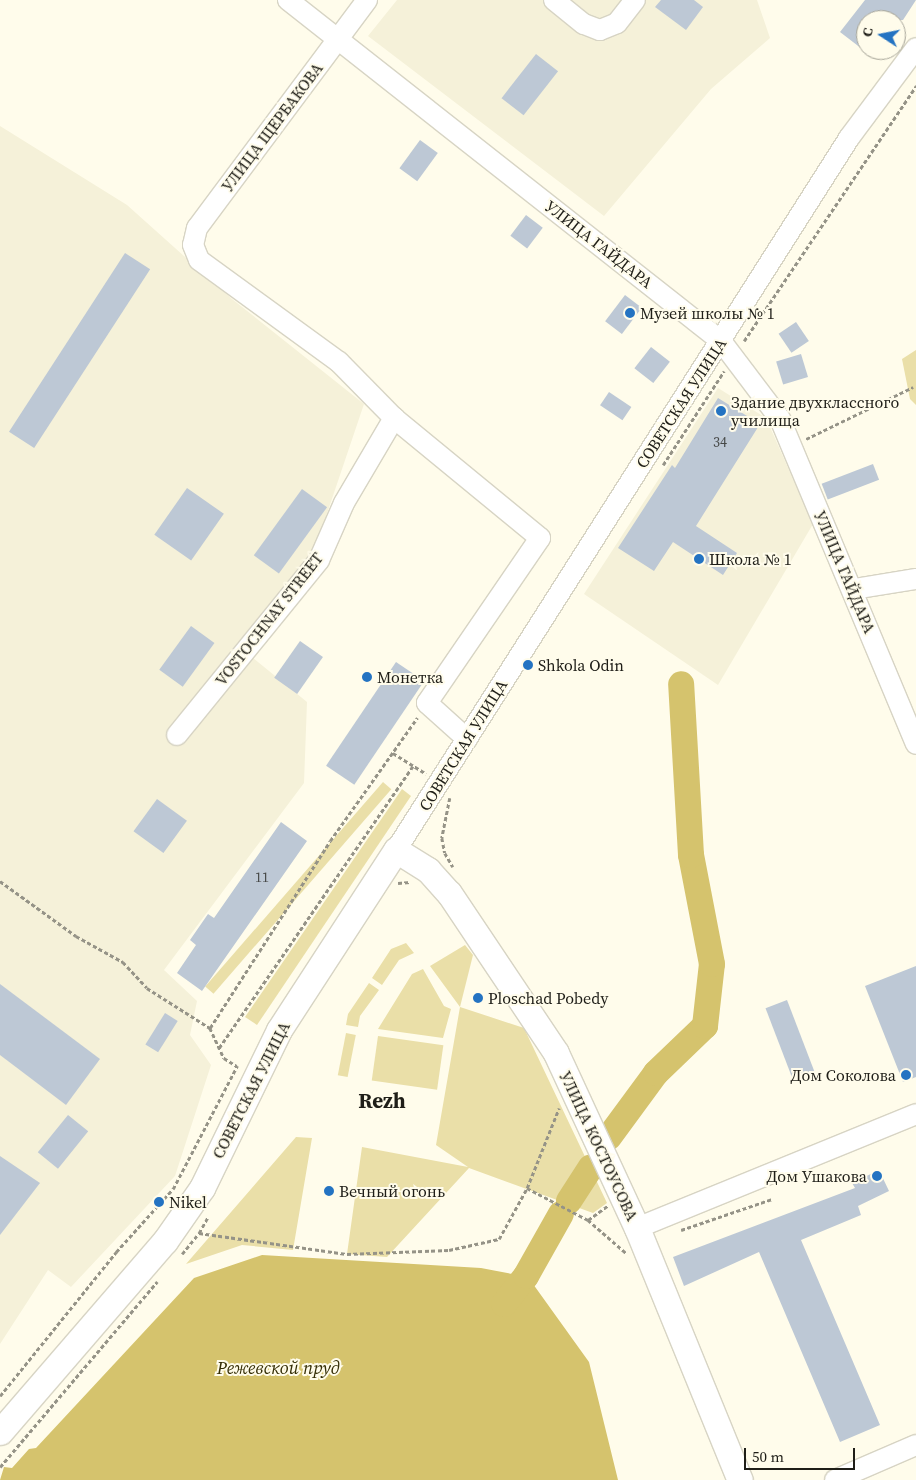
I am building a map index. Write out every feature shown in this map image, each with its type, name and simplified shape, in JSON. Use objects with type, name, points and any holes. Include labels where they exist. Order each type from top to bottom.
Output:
[{"type":"main road","name":"УЛИЦА КОСТОУСОВА","points":[[396,850],[428,870],[449,893],[509,978],[556,1053],[637,1228],[740,1480]]},
{"type":"main road","name":"СОВЕТСКАЯ УЛИЦА","points":[[0,1432],[165,1241],[202,1188],[280,1030],[396,850]]},
{"type":"street","name":"УЛИЦА ГАЙДАРА","points":[[288,0],[338,37],[721,341],[734,356],[780,419],[854,589],[916,744]]},
{"type":"street","name":"УЛИЦА ЩЕРБАКОВА","points":[[367,0],[197,228],[193,245],[199,260],[339,362],[394,418]]},
{"type":"street","points":[[554,0],[584,24],[600,30],[617,23],[635,0]]},
{"type":"street","name":"СОВЕТСКАЯ УЛИЦА","points":[[396,850],[849,138],[916,48]]},
{"type":"street","points":[[394,418],[540,538],[427,703],[467,739]]},
{"type":"street","name":"VOSTOCHNAY STREET","points":[[177,735],[318,560],[344,503],[394,418]]},
{"type":"street","points":[[854,589],[916,579]]},
{"type":"street","points":[[637,1228],[916,1114]]},
{"type":"street","points":[[835,1480],[916,1444]]},
{"type":"path","points":[[658,474],[734,356],[916,86]]},
{"type":"path","points":[[791,446],[913,387]]},
{"type":"path","points":[[210,1028],[330,841],[427,703]]},
{"type":"path","points":[[393,752],[452,792],[442,838],[444,853],[458,875]]},
{"type":"path","points":[[219,1048],[413,766]]},
{"type":"path","points":[[0,881],[76,936],[123,962],[147,988],[210,1028],[224,1058],[237,1066],[173,1189],[116,1252],[0,1396]]},
{"type":"path","points":[[392,891],[397,883]]},
{"type":"path","points":[[200,1233],[347,1254],[449,1250],[499,1239],[527,1188],[561,1102]]},
{"type":"path","points":[[527,1188],[588,1220],[633,1259]]},
{"type":"path","points":[[678,1231],[772,1199]]},
{"type":"path","points":[[181,1255],[200,1233],[212,1207]]},
{"type":"path","points":[[0,1468],[162,1277]]},
{"type":"shaded area","points":[[397,0],[757,0],[770,38],[711,89],[604,216],[368,36]]},
{"type":"shaded area","points":[[0,126],[127,205],[232,299],[364,404],[314,552],[237,645],[307,702],[304,783],[164,970],[197,1001],[190,1035],[211,1065],[175,1176],[71,1287],[48,1270],[0,1344]]},
{"type":"shaded area","points":[[916,350],[916,405],[910,399],[902,359]]},
{"type":"shaded area","name":"Школа № 1","points":[[718,388],[766,418],[813,524],[718,685],[584,594]]},
{"type":"shaded area","points":[[383,782],[391,789],[214,994],[205,987]]},
{"type":"shaded area","points":[[402,789],[411,796],[257,1025],[245,1017]]},
{"type":"shaded area","points":[[406,943],[414,953],[399,960],[382,985],[372,978],[391,949]]},
{"type":"shaded area","points":[[465,945],[473,955],[460,1007],[430,966]]},
{"type":"shaded area","points":[[423,969],[444,1006],[451,1009],[443,1038],[378,1029],[412,974]]},
{"type":"shaded area","points":[[369,983],[379,990],[360,1016],[358,1027],[346,1025],[348,1014]]},
{"type":"shaded area","points":[[460,1007],[524,1028],[607,1203],[593,1213],[469,1168],[387,1257],[347,1254],[362,1147],[468,1167],[436,1145]]},
{"type":"shaded area","points":[[346,1033],[356,1035],[348,1077],[338,1075]]},
{"type":"shaded area","points":[[378,1036],[443,1045],[437,1090],[372,1081]]},
{"type":"shaded area","points":[[296,1137],[312,1138],[293,1250],[242,1245],[186,1264]]},
{"type":"water","name":"Режевской пруд","points":[[262,1255],[481,1268],[528,1277],[589,1362],[618,1480],[0,1480],[4,1467],[12,1468],[29,1449],[36,1448],[194,1278]]},
{"type":"building","points":[[661,0],[694,0],[703,7],[686,30],[655,7]]},
{"type":"building","points":[[865,0],[916,0],[906,15],[906,10],[857,10]]},
{"type":"building","points":[[856,12],[856,44],[840,32]]},
{"type":"building","points":[[536,54],[558,71],[524,115],[502,98]]},
{"type":"building","points":[[420,140],[438,153],[417,181],[399,168]]},
{"type":"building","points":[[526,215],[543,228],[527,248],[510,236]]},
{"type":"building","points":[[125,253],[150,269],[34,448],[9,432]]},
{"type":"building","points":[[625,295],[642,308],[622,334],[605,321]]},
{"type":"building","points":[[796,322],[809,341],[791,353],[779,334]]},
{"type":"building","points":[[651,347],[670,362],[653,383],[634,368]]},
{"type":"building","points":[[801,354],[808,377],[783,385],[776,362]]},
{"type":"building","points":[[609,392],[631,407],[622,420],[600,405]]},
{"type":"building","points":[[718,398],[760,424],[696,526],[737,553],[723,575],[673,542],[654,571],[618,548],[672,465],[675,468]]},
{"type":"building","points":[[873,464],[879,480],[828,500],[822,484]]},
{"type":"building","points":[[187,488],[224,514],[191,561],[154,535]]},
{"type":"building","points":[[302,489],[327,507],[279,574],[254,555]]},
{"type":"building","points":[[191,626],[214,643],[183,687],[159,670]]},
{"type":"building","points":[[300,641],[323,657],[297,694],[274,678]]},
{"type":"building","points":[[396,662],[424,681],[354,785],[326,766]]},
{"type":"building","points":[[157,799],[187,821],[163,853],[133,831]]},
{"type":"building","points":[[281,822],[307,841],[202,991],[177,973],[196,945],[190,940],[208,914],[214,918]]},
{"type":"building","points":[[916,966],[916,1077],[903,1082],[865,986]]},
{"type":"building","points":[[0,984],[100,1059],[66,1105],[0,1055]]},
{"type":"building","points":[[787,1000],[815,1072],[793,1080],[766,1008]]},
{"type":"building","points":[[165,1013],[178,1021],[158,1052],[145,1044]]},
{"type":"building","points":[[68,1115],[88,1131],[58,1169],[38,1152]]},
{"type":"building","points":[[0,1156],[40,1183],[0,1235]]},
{"type":"building","points":[[879,1170],[889,1191],[858,1206],[861,1215],[801,1240],[880,1425],[840,1442],[759,1252],[684,1286],[673,1257],[855,1188],[852,1183]]},
{"type":"waterway","points":[[609,1137],[656,1073],[705,1026],[712,964],[691,855],[681,684]]},
{"type":"waterway","points":[[569,1201],[591,1167]]},
{"type":"waterway","points":[[504,1304],[526,1276],[561,1214]]},
{"type":"place","name":"Музей школы № 1","points":[[630,313]]},
{"type":"place","name":"Здание двухклассного училища","points":[[721,411]]},
{"type":"place","name":"Школа № 1","points":[[699,559]]},
{"type":"place","name":"Shkola Odin","points":[[528,665]]},
{"type":"place","name":"Монетка","points":[[367,677]]},
{"type":"place","name":"Ploschad Pobedy","points":[[478,998]]},
{"type":"place","name":"Дом Соколова","points":[[906,1075]]},
{"type":"place","name":"Дом Ушакова","points":[[877,1176]]},
{"type":"place","name":"Вечный огонь","points":[[329,1191]]},
{"type":"place","name":"Nikel","points":[[159,1202]]},
{"type":"district","name":"Rezh","points":[[382,1101]]}]
